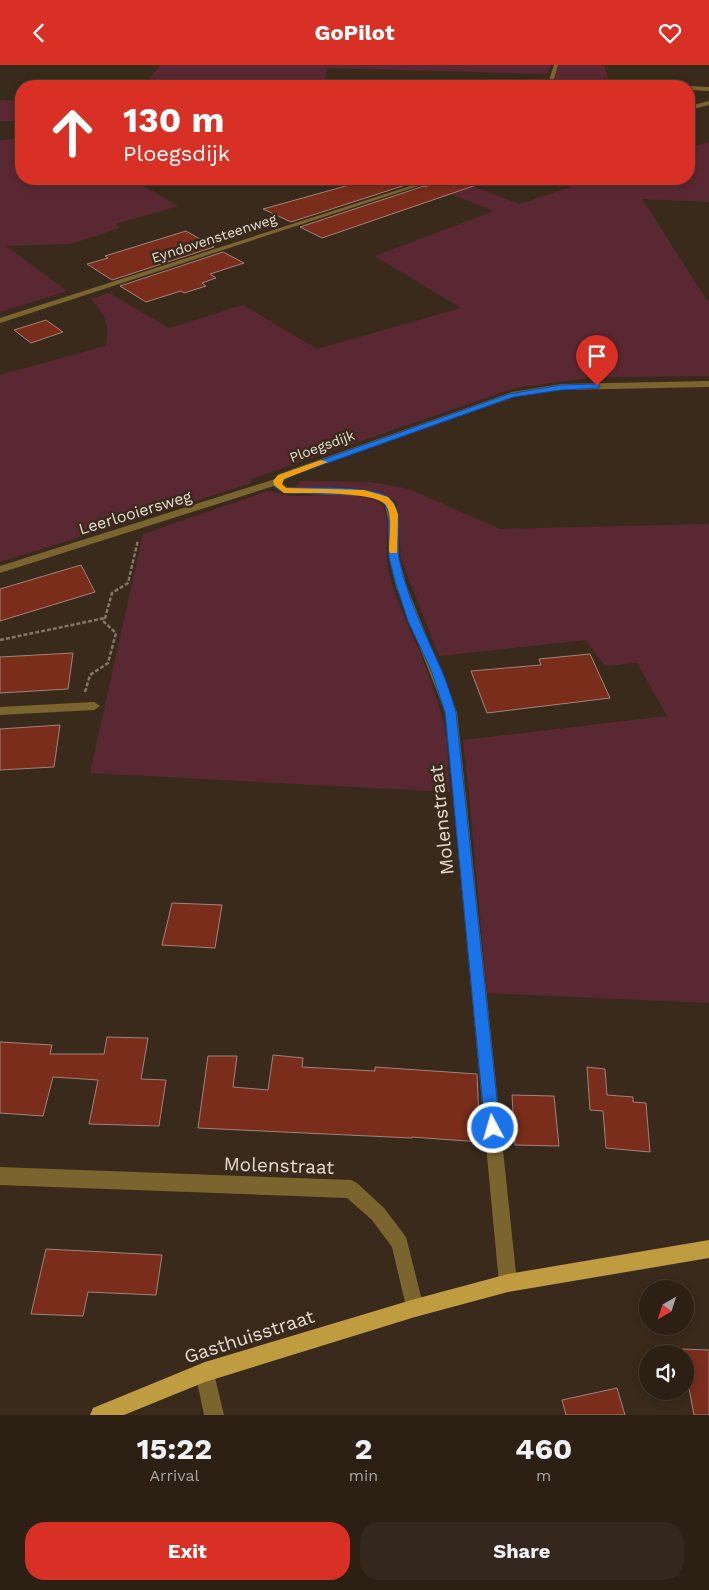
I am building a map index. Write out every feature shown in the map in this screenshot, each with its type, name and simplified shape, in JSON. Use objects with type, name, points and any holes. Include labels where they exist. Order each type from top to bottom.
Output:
[{"type":"main road","points":[[415,1308],[508,1283],[709,1249]]},
{"type":"main road","name":"Gasthuisstraat","points":[[100,1415],[205,1372],[415,1308]]},
{"type":"street","points":[[551,80],[556,65]]},
{"type":"street","points":[[695,88],[709,89]]},
{"type":"street","points":[[695,106],[709,103]]},
{"type":"street","name":"Eyndovensteenweg","points":[[0,321],[419,185]]},
{"type":"street","name":"Ploegsdijk","points":[[450,712],[436,670],[413,621],[400,581],[394,557],[393,514],[390,504],[384,499],[364,492],[284,490],[278,485],[281,477],[512,395],[561,387],[709,384]]},
{"type":"street","name":"Leerlooiersweg","points":[[0,570],[278,481]]},
{"type":"street","points":[[0,711],[88,706]]},
{"type":"street","name":"Molenstraat","points":[[450,712],[508,1283]]},
{"type":"street","name":"Molenstraat","points":[[0,1176],[351,1189],[378,1214],[400,1243],[415,1308]]},
{"type":"street","points":[[205,1372],[214,1415]]},
{"type":"path","points":[[88,706],[90,675],[108,663],[116,633],[104,622],[112,593],[128,583],[142,526]]},
{"type":"path","points":[[0,640],[105,619]]},
{"type":"shaded area","points":[[161,65],[551,65],[547,74],[327,68],[325,80],[147,80]]},
{"type":"shaded area","points":[[558,65],[604,65],[608,80],[569,80],[553,78]]},
{"type":"shaded area","points":[[0,100],[15,101],[15,121],[0,121]]},
{"type":"shaded area","points":[[15,139],[15,185],[142,185],[178,206],[115,224],[120,228],[70,244],[6,246],[67,291],[0,312],[0,140]]},
{"type":"shaded area","points":[[709,142],[709,202],[642,199],[709,303],[709,376],[594,377],[515,388],[251,479],[252,483],[0,562],[0,375],[105,346],[108,333],[107,326],[103,315],[91,299],[109,293],[169,328],[243,305],[317,349],[461,308],[375,256],[494,211],[430,186],[471,185],[520,204],[575,185],[695,185],[695,146]]},
{"type":"shaded area","points":[[301,481],[371,482],[409,489],[500,529],[709,524],[709,1003],[487,993],[463,740],[667,716],[637,663],[605,666],[586,640],[439,656],[401,559],[397,503],[387,496],[362,489],[334,487],[294,488]]},
{"type":"shaded area","points":[[268,491],[291,496],[339,495],[363,497],[381,504],[386,516],[387,563],[391,581],[436,695],[443,720],[450,792],[90,773],[143,534]]},
{"type":"building","points":[[349,185],[406,185],[291,222],[263,209]]},
{"type":"building","points":[[428,185],[476,185],[322,238],[300,227],[424,186],[427,187]]},
{"type":"building","points":[[186,231],[214,247],[112,280],[87,264],[108,258],[105,256]]},
{"type":"building","points":[[223,252],[244,263],[210,274],[216,278],[202,283],[206,286],[184,293],[181,291],[146,302],[120,286]]},
{"type":"building","points":[[46,320],[63,332],[31,343],[14,330]]},
{"type":"building","points":[[81,565],[95,592],[0,621],[0,589]]},
{"type":"building","points":[[73,653],[68,689],[0,693],[0,657]]},
{"type":"building","points":[[590,654],[610,698],[487,713],[471,671],[541,665],[539,659]]},
{"type":"building","points":[[60,725],[54,767],[0,770],[0,729]]},
{"type":"building","points":[[172,903],[222,905],[215,948],[162,945]]},
{"type":"building","points":[[107,1037],[148,1038],[141,1079],[166,1080],[159,1126],[89,1124],[98,1080],[53,1077],[43,1116],[0,1113],[0,1042],[52,1045],[50,1054],[104,1054]]},
{"type":"building","points":[[273,1055],[303,1058],[302,1067],[375,1071],[375,1067],[477,1074],[480,1142],[412,1137],[198,1128],[208,1056],[237,1056],[233,1087],[268,1090]]},
{"type":"building","points":[[587,1067],[605,1069],[607,1095],[633,1097],[633,1102],[646,1103],[650,1152],[606,1148],[603,1111],[590,1110]]},
{"type":"building","points":[[512,1095],[554,1096],[559,1146],[515,1145]]},
{"type":"building","points":[[46,1249],[162,1255],[156,1295],[88,1292],[83,1316],[31,1314]]},
{"type":"building","points":[[694,1349],[709,1350],[709,1415],[694,1415],[691,1400],[694,1400]]},
{"type":"building","points":[[617,1388],[625,1415],[566,1415],[562,1400]]},
{"type":"slow traffic","points":[[324,462],[281,477],[278,485],[284,490],[299,492],[364,492],[384,499],[390,504],[393,514],[393,551]]},
{"type":"route","points":[[493,1128],[461,800],[450,712],[436,670],[413,621],[400,581],[394,557],[393,514],[390,504],[374,494],[364,492],[299,492],[284,490],[278,485],[278,481],[281,477],[290,473],[501,398],[561,387],[597,386]]}]
